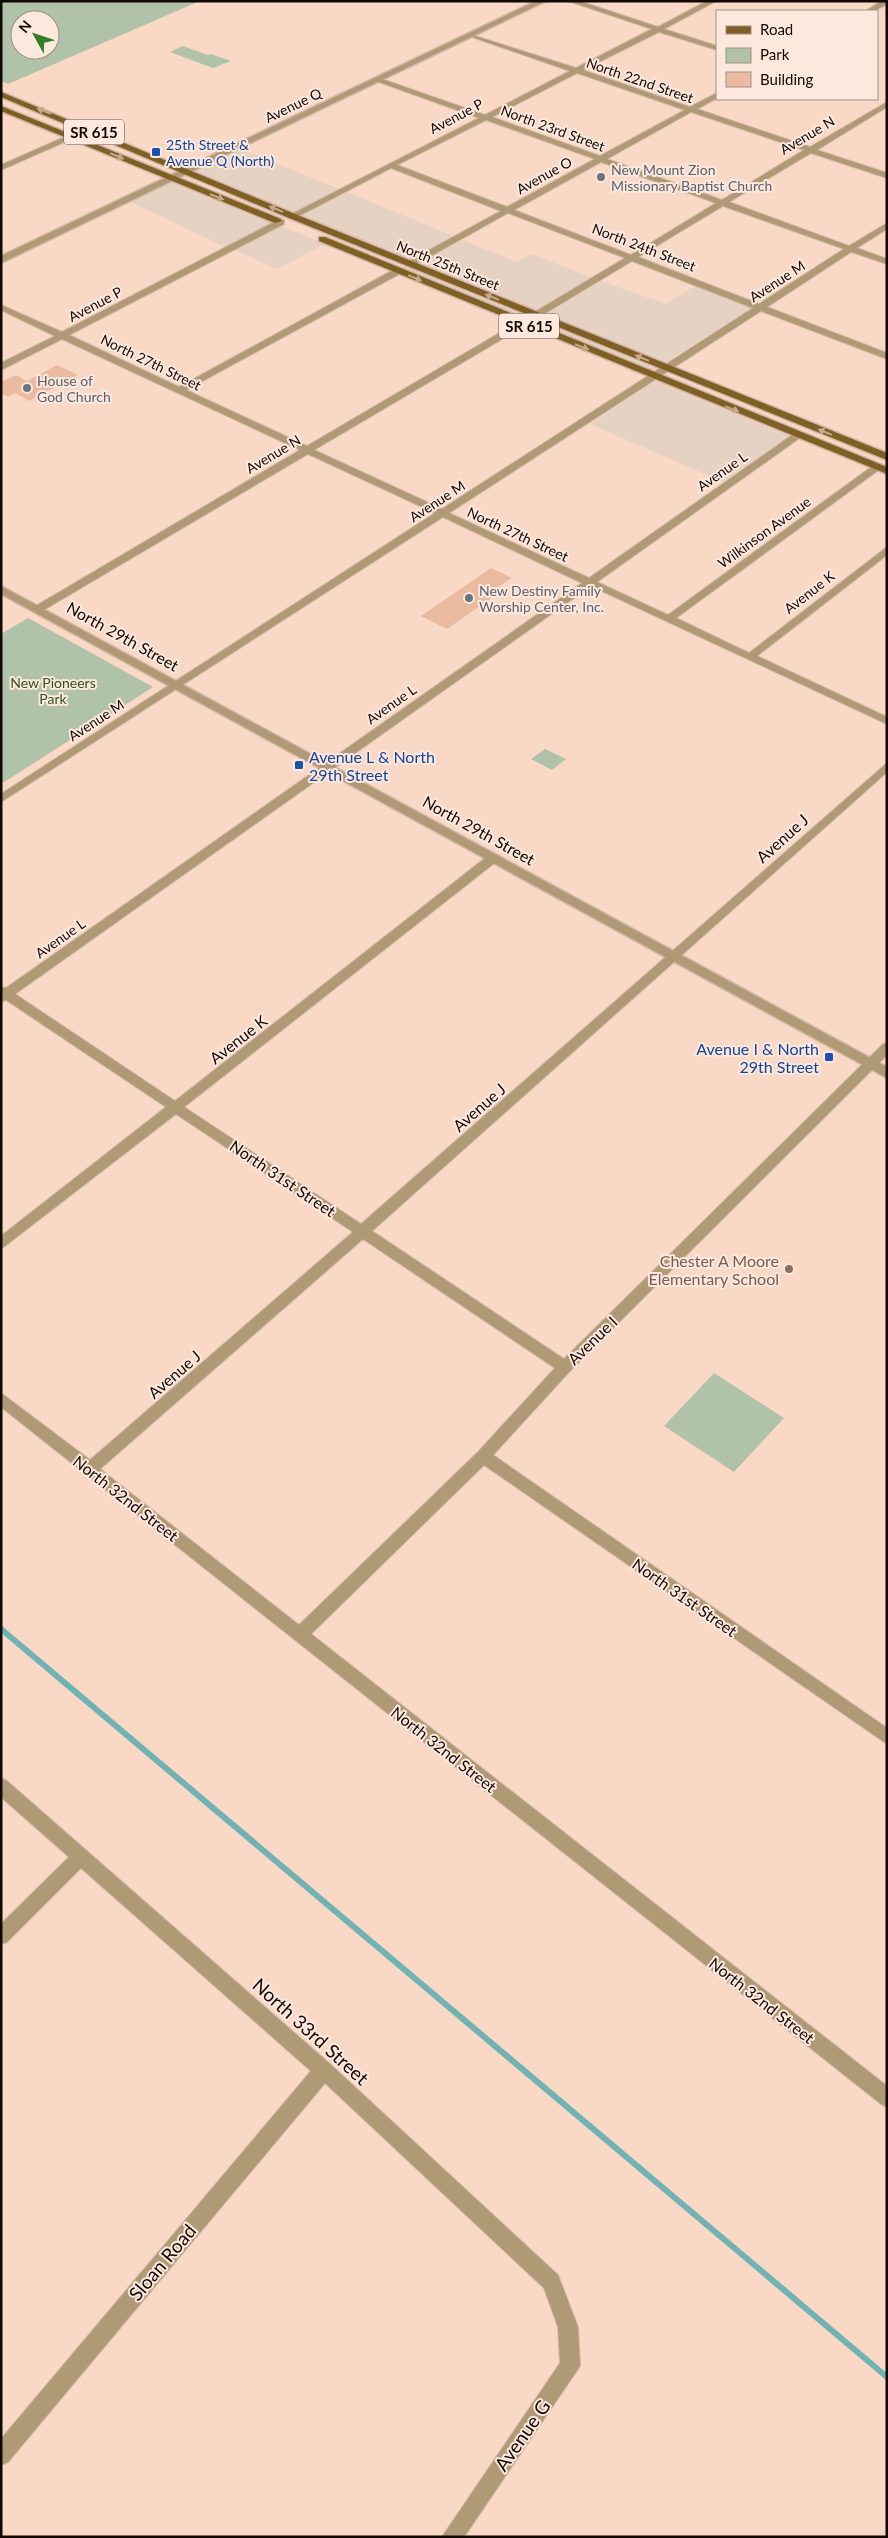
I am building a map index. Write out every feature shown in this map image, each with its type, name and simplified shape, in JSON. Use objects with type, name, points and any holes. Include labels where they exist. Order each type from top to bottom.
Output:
[{"type":"main road","name":"North 25th Street","points":[[1,94],[292,216],[887,457]]},
{"type":"main road","name":"North 25th Street","points":[[1,108],[798,436],[821,445],[841,447],[882,466]]},
{"type":"main road","points":[[303,232],[320,233],[391,262],[410,264]]},
{"type":"main road","points":[[882,466],[887,471]]},
{"type":"street","name":"Avenue Q","points":[[1,260],[542,1]]},
{"type":"street","points":[[571,1],[716,48]]},
{"type":"street","name":"Avenue P","points":[[292,216],[713,1]]},
{"type":"street","points":[[871,10],[887,1]]},
{"type":"street","name":"North 22nd Street","points":[[471,35],[887,176]]},
{"type":"street","name":"North 23rd Street","points":[[379,79],[887,262]]},
{"type":"street","name":"Avenue O","points":[[410,264],[716,96]]},
{"type":"street","name":"Avenue N","points":[[536,315],[887,102]]},
{"type":"street","points":[[1,168],[72,137]]},
{"type":"street","name":"North 24th Street","points":[[392,166],[887,356]]},
{"type":"street","name":"Avenue P","points":[[1,367],[281,222]]},
{"type":"street","name":"Avenue M","points":[[1,799],[887,225]]},
{"type":"street","points":[[178,391],[398,271]]},
{"type":"street","name":"North 27th Street","points":[[1,308],[887,721]]},
{"type":"street","name":"Avenue N","points":[[38,609],[523,324]]},
{"type":"street","name":"Avenue L","points":[[3,994],[798,436]]},
{"type":"street","name":"Wilkinson Avenue","points":[[668,620],[882,466]]},
{"type":"street","name":"Avenue K","points":[[750,657],[887,550]]},
{"type":"street","name":"North 29th Street","points":[[1,589],[887,1073]]},
{"type":"street","name":"Avenue J","points":[[90,1469],[674,957],[887,766]]},
{"type":"street","name":"Avenue K","points":[[1,1244],[177,1108],[493,858]]},
{"type":"street","name":"North 31st Street","points":[[3,994],[363,1231],[565,1367]]},
{"type":"street","name":"Avenue I","points":[[300,1635],[483,1456],[565,1367],[887,1047]]},
{"type":"street","name":"North 32nd Street","points":[[1,1399],[887,2098]]},
{"type":"street","name":"North 31st Street","points":[[483,1456],[887,1737]]},
{"type":"street","name":"North 33rd Street","points":[[1,1786],[324,2070],[551,2282],[568,2327]]},
{"type":"street","points":[[1,1936],[81,1856]]},
{"type":"street","name":"Sloan Road","points":[[1,2455],[324,2070]]},
{"type":"street","name":"Avenue G","points":[[452,2537],[570,2366],[568,2327]]},
{"type":"shaded area","points":[[241,149],[339,189],[292,213],[193,172]]},
{"type":"shaded area","points":[[172,182],[273,223],[225,247],[131,202]]},
{"type":"shaded area","points":[[347,192],[453,236],[409,260],[301,216]]},
{"type":"shaded area","points":[[281,226],[325,244],[277,269],[235,250]]},
{"type":"shaded area","points":[[463,240],[517,262],[531,254],[591,277],[535,311],[418,264]]},
{"type":"shaded area","points":[[397,267],[408,267],[658,368],[652,372]]},
{"type":"shaded area","points":[[601,281],[666,304],[697,285],[753,307],[664,363],[545,315]]},
{"type":"shaded area","points":[[655,381],[789,436],[723,482],[590,424]]},
{"type":"green space","points":[[1,1],[200,1],[8,84],[1,81]]},
{"type":"green space","points":[[183,46],[231,61],[213,68],[170,52]]},
{"type":"green space","name":"New Pioneers Park","points":[[28,618],[153,687],[1,784],[1,634]]},
{"type":"green space","points":[[545,749],[566,759],[552,770],[531,759]]},
{"type":"green space","points":[[714,1373],[784,1418],[734,1472],[664,1426]]},
{"type":"building","name":"House of God Church","points":[[57,365],[78,375],[29,401],[15,393],[8,397],[1,393],[1,382],[16,375],[27,381]]},
{"type":"building","name":"New Destiny Family Worship Center, Inc.","points":[[491,568],[512,578],[488,594],[493,597],[447,629],[421,616]]},
{"type":"waterway","points":[[1,1629],[887,2377]]},
{"type":"place","name":"25th Street & Avenue Q (North)","points":[[156,152]]},
{"type":"place","name":"New Mount Zion Missionary Baptist Church","points":[[601,177]]},
{"type":"place","name":"House of God Church","points":[[27,388]]},
{"type":"place","name":"New Destiny Family Worship Center, Inc.","points":[[469,598]]},
{"type":"place","name":"Avenue L & North 29th Street","points":[[299,765]]},
{"type":"place","name":"Avenue I & North 29th Street","points":[[829,1057]]},
{"type":"place","name":"Chester A Moore Elementary School","points":[[789,1269]]}]
